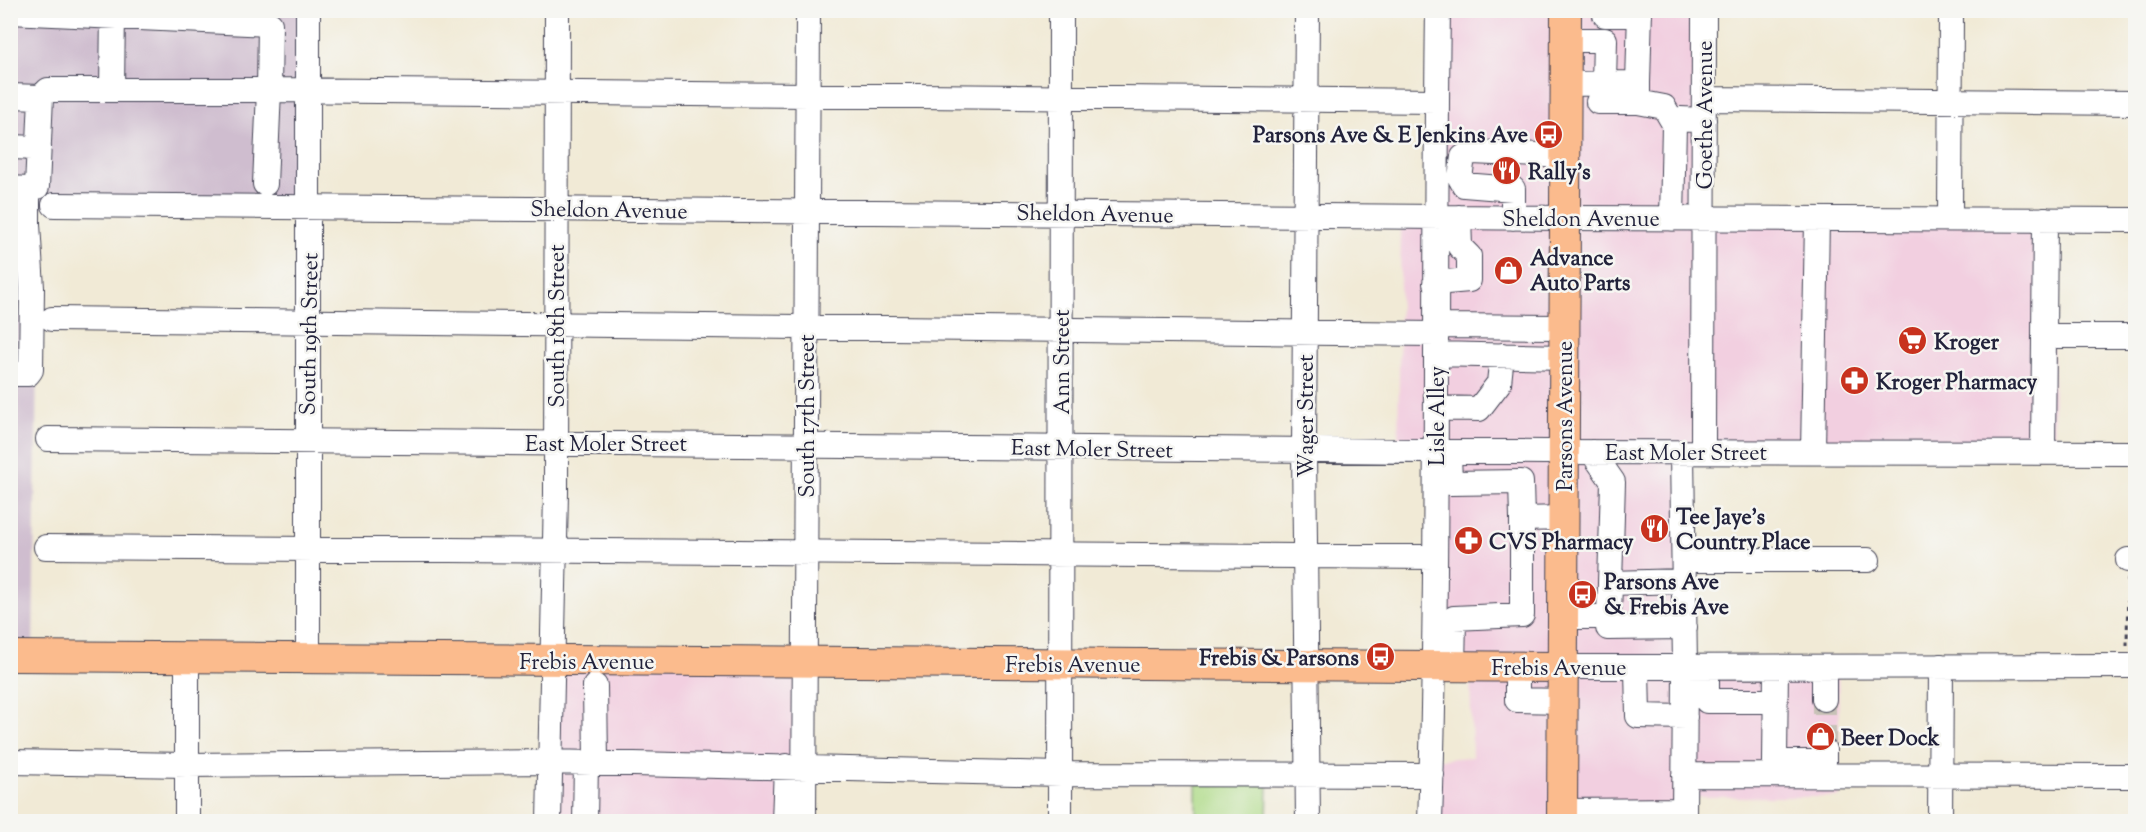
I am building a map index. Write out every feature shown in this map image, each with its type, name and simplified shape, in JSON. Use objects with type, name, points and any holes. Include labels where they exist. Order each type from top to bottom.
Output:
[{"type":"main road","name":"Parsons Avenue","points":[[1562,816],[1564,518],[1578,452],[1564,357],[1566,10]]},
{"type":"main road","name":"Frebis Avenue","points":[[10,656],[1563,667]]},
{"type":"street","name":"South 19th Street","points":[[308,10],[308,658]]},
{"type":"street","name":"South 18th Street","points":[[549,822],[550,661],[554,644],[555,549],[557,10]]},
{"type":"street","name":"South 17th Street","points":[[804,822],[796,766],[806,663],[808,10]]},
{"type":"street","name":"Ann Street","points":[[1060,10],[1062,98],[1059,213],[1061,331],[1060,822]]},
{"type":"street","name":"Wager Street","points":[[1307,10],[1304,450],[1308,822]]},
{"type":"street","name":"Lisle Alley","points":[[1430,822],[1432,775],[1444,667],[1435,557],[1442,451],[1437,408],[1436,338],[1438,10]]},
{"type":"street","name":"Goethe Avenue","points":[[1696,667],[1685,627],[1684,571],[1693,452],[1704,219],[1704,10]]},
{"type":"street","points":[[1950,219],[1951,10]]},
{"type":"street","points":[[10,12],[113,13],[270,24],[265,184]]},
{"type":"street","points":[[112,90],[113,13]]},
{"type":"street","points":[[1602,92],[1605,13],[1640,13],[1638,92]]},
{"type":"street","points":[[1565,40],[1605,40]]},
{"type":"street","points":[[1565,84],[1602,92],[1638,92],[1664,107],[1674,124],[1672,219]]},
{"type":"street","points":[[10,96],[40,97],[48,90],[308,90],[1437,101]]},
{"type":"street","points":[[10,374],[28,374],[31,370],[32,288],[20,224],[19,189],[37,186],[40,97]]},
{"type":"street","points":[[1674,124],[1704,109],[1950,103],[2136,103]]},
{"type":"street","points":[[10,147],[39,148]]},
{"type":"street","points":[[1514,218],[1513,189],[1464,185],[1460,178],[1463,157],[1472,152],[1565,156]]},
{"type":"street","name":"Sheldon Avenue","points":[[54,205],[1514,218],[2136,220]]},
{"type":"street","points":[[1436,283],[1469,280],[1469,256],[1460,247],[1459,217]]},
{"type":"street","points":[[1813,452],[1817,219]]},
{"type":"street","points":[[2043,453],[2045,219]]},
{"type":"street","points":[[52,318],[1305,332],[1436,338],[1564,327]]},
{"type":"street","points":[[2044,336],[2136,336]]},
{"type":"street","points":[[1436,338],[1502,355],[1564,357]]},
{"type":"street","points":[[1437,408],[1479,409],[1499,383],[1502,355]]},
{"type":"street","name":"East Moler Street","points":[[48,439],[1578,452],[2136,453]]},
{"type":"street","points":[[1442,451],[1450,483],[1521,482],[1522,519],[1522,615],[1454,618],[1444,667]]},
{"type":"street","points":[[1578,452],[1613,482],[1608,628],[1685,627]]},
{"type":"street","points":[[1522,519],[1564,518]]},
{"type":"street","points":[[46,547],[1435,557]]},
{"type":"street","points":[[1610,583],[1684,571],[1868,560]]},
{"type":"street","points":[[1563,617],[1609,617]]},
{"type":"street","points":[[187,657],[187,822]]},
{"type":"street","name":"Frebis Avenue","points":[[1563,667],[1941,666],[2131,660]]},
{"type":"street","points":[[1940,822],[1941,666]]},
{"type":"street","points":[[1517,667],[1516,700],[1563,701]]},
{"type":"street","points":[[1637,667],[1638,716],[1685,717]]},
{"type":"street","points":[[1696,667],[1707,701],[1775,701]]},
{"type":"street","points":[[1562,816],[1674,816],[1684,768],[1685,717],[1696,667]]},
{"type":"street","points":[[1776,667],[1775,762],[1799,769],[1824,756]]},
{"type":"street","points":[[1824,667],[1824,699]]},
{"type":"street","points":[[585,822],[595,686]]},
{"type":"street","points":[[10,762],[187,765],[591,762],[1061,774],[1432,775]]},
{"type":"street","points":[[784,822],[796,766]]},
{"type":"street","points":[[1684,768],[1743,775],[1799,769],[1940,776],[2136,776]]},
{"type":"path","points":[[2131,660],[2132,560]]},
{"type":"shaded area","points":[[10,11],[312,11],[311,208],[39,207],[33,653],[10,654]]},
{"type":"shaded area","points":[[1436,11],[1706,11],[1705,220],[2052,221],[2054,452],[1683,453],[1685,663],[1838,669],[1840,797],[1680,797],[1681,821],[1429,821],[1429,760],[1472,757],[1470,669],[1430,668],[1433,451],[1398,452],[1401,218],[1432,218]]},
{"type":"shaded area","points":[[549,660],[807,663],[805,821],[547,822]]},
{"type":"green space","points":[[1196,784],[1268,784],[1267,821],[1196,822]]},
{"type":"tunnel","points":[[1824,699],[1824,750]]},
{"type":"place","name":"Parsons Ave & E Jenkins Ave","points":[[1549,134]]},
{"type":"place","name":"Rally's","points":[[1507,171]]},
{"type":"place","name":"Advance Auto Parts","points":[[1509,270]]},
{"type":"place","name":"Kroger","points":[[1913,341]]},
{"type":"place","name":"Kroger Pharmacy","points":[[1855,381]]},
{"type":"place","name":"Tee Jaye's Country Place","points":[[1655,529]]},
{"type":"place","name":"CVS Pharmacy","points":[[1468,541]]},
{"type":"place","name":"Parsons Ave & Frebis Ave","points":[[1583,594]]},
{"type":"place","name":"Frebis & Parsons","points":[[1380,657]]},
{"type":"place","name":"Beer Dock","points":[[1820,737]]}]
